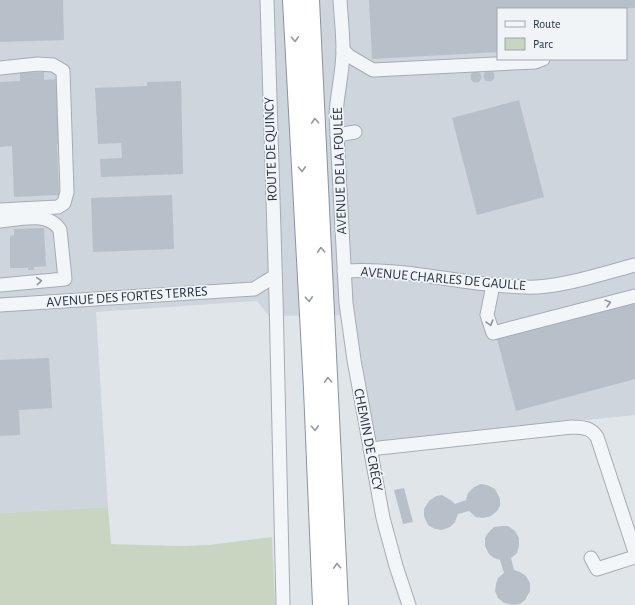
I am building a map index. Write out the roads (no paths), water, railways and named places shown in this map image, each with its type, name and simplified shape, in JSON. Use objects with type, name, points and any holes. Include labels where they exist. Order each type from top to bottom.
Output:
[{"type":"highway","points":[[292,0],[314,389],[323,605]]},
{"type":"highway","points":[[309,0],[338,605]]},
{"type":"street","name":"ROUTE DE QUINCY","points":[[266,0],[276,298],[283,605]]},
{"type":"street","name":"AVENUE DE LA FOULÉE","points":[[340,0],[343,50],[342,72],[337,96],[336,115],[344,271]]},
{"type":"street","points":[[343,50],[349,56],[373,70],[534,62],[540,60]]},
{"type":"street","points":[[0,68],[38,64],[53,65],[63,71],[67,192],[64,203],[58,207],[0,210]]},
{"type":"street","points":[[337,135],[355,132]]},
{"type":"street","points":[[0,220],[37,218],[56,224],[60,230],[66,301]]},
{"type":"street","name":"AVENUE CHARLES DE GAULLE","points":[[344,271],[386,271],[493,285],[538,287],[635,266]]},
{"type":"street","name":"CHEMIN DE CRÉCY","points":[[344,271],[346,303],[354,360],[383,518],[396,566],[409,605]]},
{"type":"street","name":"AVENUE DES FORTES TERRES","points":[[0,305],[254,289],[275,276]]},
{"type":"street","points":[[0,285],[65,279]]},
{"type":"street","points":[[493,285],[488,314],[493,333],[635,296]]},
{"type":"street","points":[[254,289],[270,298],[276,298]]},
{"type":"street","points":[[370,450],[572,427],[584,428],[593,431],[597,437],[635,552]]},
{"type":"street","points":[[591,558],[597,569],[635,557]]}]
